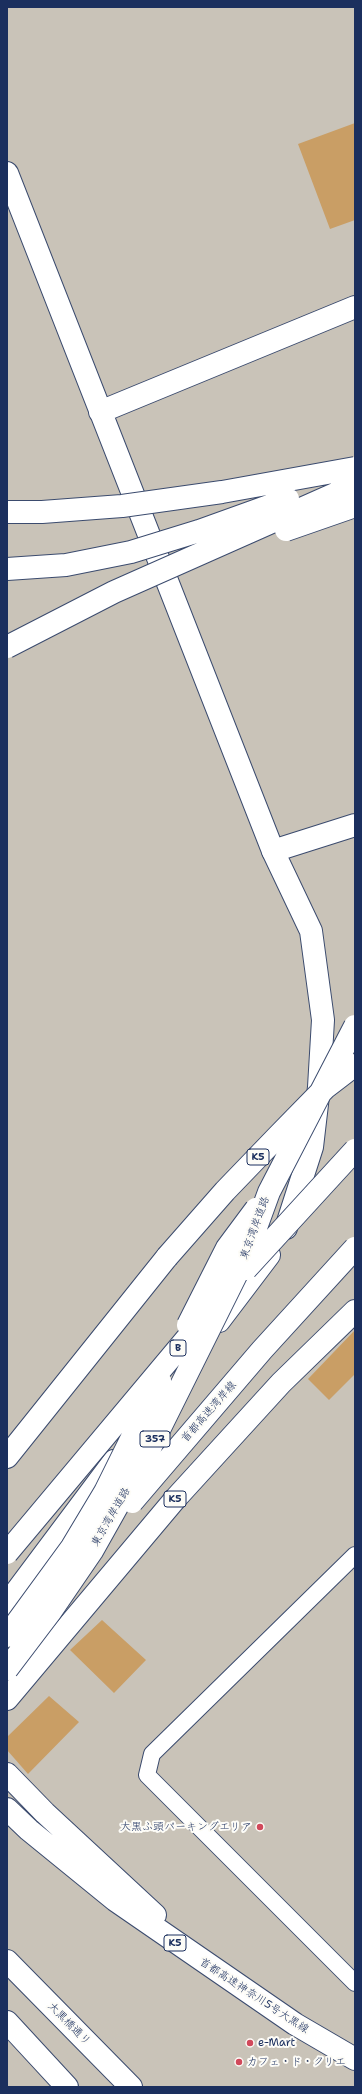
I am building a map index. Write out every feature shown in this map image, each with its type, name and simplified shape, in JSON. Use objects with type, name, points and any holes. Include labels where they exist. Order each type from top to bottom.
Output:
[{"type":"main road","points":[[7,173],[273,851],[311,932],[323,1020],[319,1087],[312,1147],[284,1235],[7,1604]]},
{"type":"main road","points":[[100,412],[355,307]]},
{"type":"main road","points":[[7,512],[42,512],[122,506],[222,492],[355,468]]},
{"type":"main road","points":[[7,569],[66,565],[132,552],[265,508],[355,471]]},
{"type":"main road","points":[[7,647],[114,592],[355,485]]},
{"type":"main road","points":[[7,661],[120,602],[196,566],[273,534],[355,506]]},
{"type":"main road","points":[[273,851],[355,825]]},
{"type":"main road","points":[[269,1192],[355,1026]]},
{"type":"main road","name":"K5","points":[[7,1457],[167,1257],[225,1191],[325,1088],[355,1065]]},
{"type":"main road","name":"B","points":[[7,1553],[250,1263],[355,1150]]},
{"type":"main road","name":"東京湾岸道路","points":[[7,1636],[72,1547],[97,1504],[227,1248],[269,1192]]},
{"type":"main road","name":"東京湾岸道路","points":[[7,1669],[51,1611],[92,1551],[124,1497],[246,1255],[269,1192]]},
{"type":"main road","name":"首都高速湾岸線","points":[[7,1654],[159,1470],[262,1350],[355,1248]]},
{"type":"main road","name":"K5","points":[[7,1699],[176,1498],[281,1383],[355,1311]]},
{"type":"main road","points":[[7,1774],[214,1978]]},
{"type":"main road","points":[[7,1791],[214,1978]]},
{"type":"main road","name":"首都高速神奈川5号大黒線","points":[[7,1809],[29,1830],[115,1900],[286,2033],[355,2073]]},
{"type":"main road","name":"首都高速神奈川5号大黒線","points":[[7,1825],[107,1909],[214,1978],[355,2059]]},
{"type":"main road","name":"大黒橋通り","points":[[7,1961],[131,2087]]},
{"type":"main road","points":[[7,2022],[67,2087]]},
{"type":"lane","points":[[355,1555],[152,1754],[147,1776],[355,1983]]},
{"type":"shaded area","points":[[7,7],[355,7],[355,2087],[7,2087]]},
{"type":"building","points":[[355,123],[355,220],[330,229],[298,144]]},
{"type":"building","points":[[355,1330],[355,1374],[329,1400],[308,1379]]},
{"type":"building","points":[[102,1620],[146,1660],[114,1693],[70,1650]]},
{"type":"building","points":[[49,1696],[79,1722],[28,1774],[7,1750],[7,1737]]},
{"type":"place","name":"大黒ふ頭パーキングエリア","points":[[260,1827]]},
{"type":"place","name":"e-Mart","points":[[250,2043]]},
{"type":"place","name":"カフェ・ド・クリエ","points":[[239,2062]]}]
